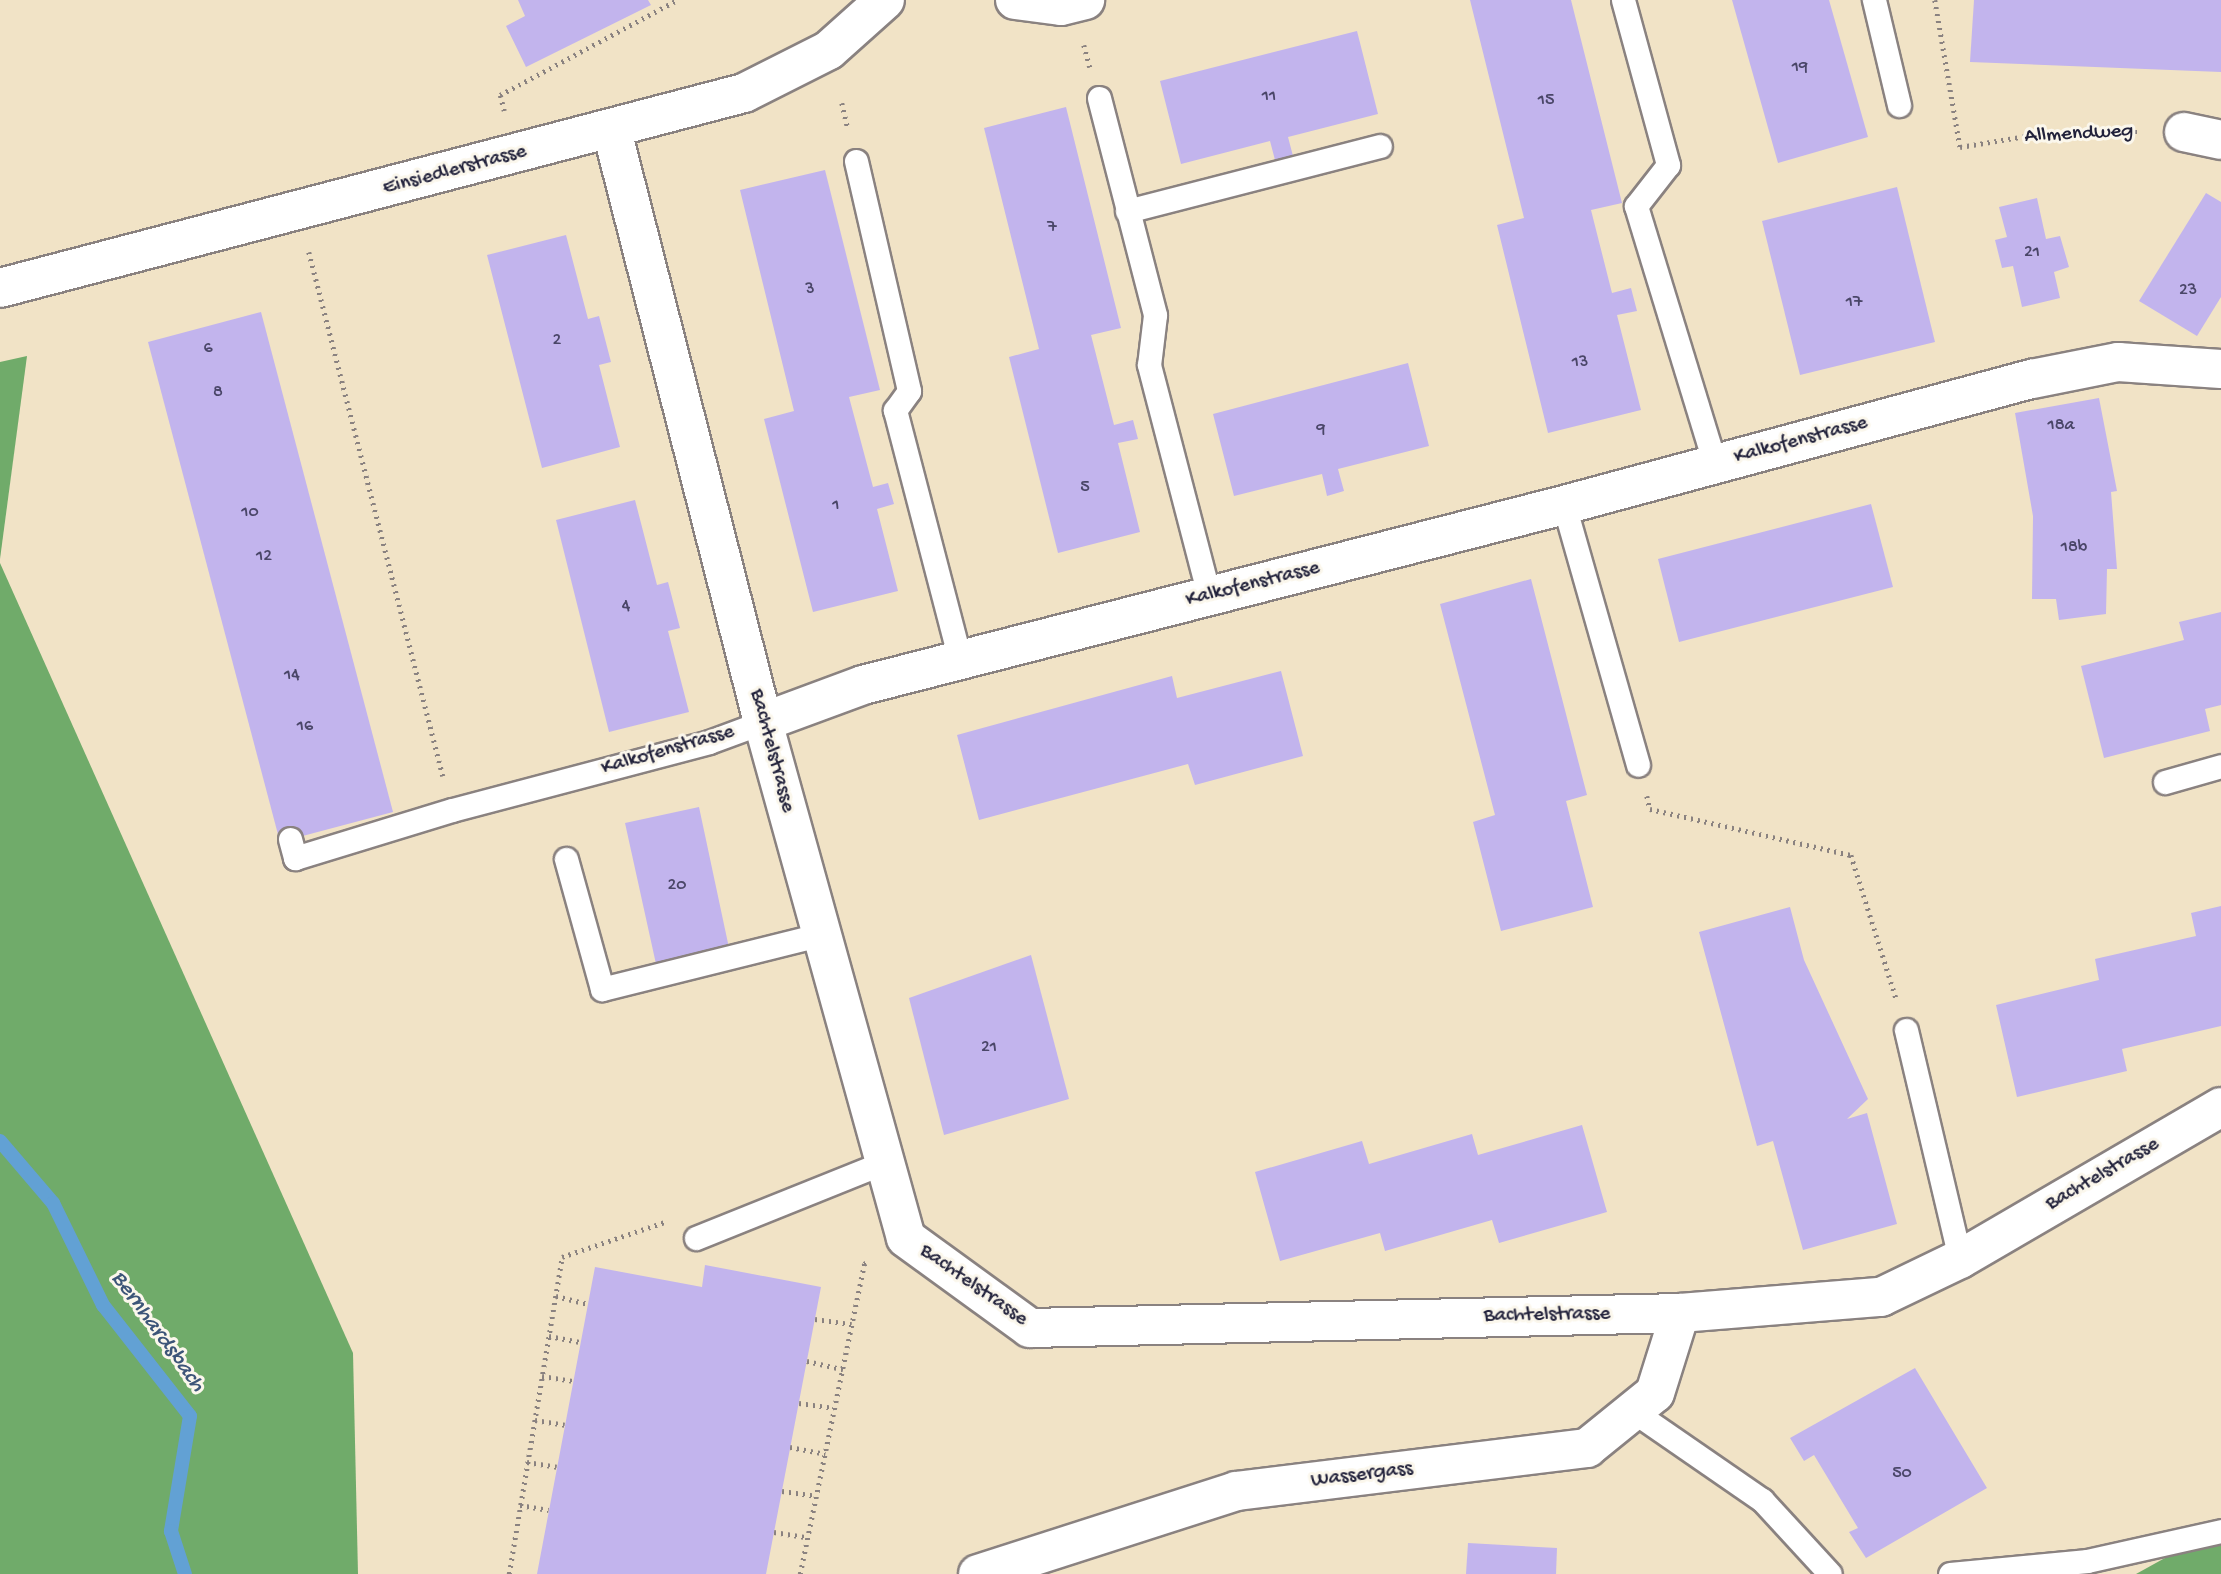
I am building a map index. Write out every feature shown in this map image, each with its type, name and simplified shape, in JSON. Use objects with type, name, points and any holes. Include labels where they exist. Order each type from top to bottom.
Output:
[{"type":"street","name":"Einsiedlerstrasse","points":[[0,288],[612,131],[744,93],[829,50],[885,0]]},
{"type":"street","points":[[1015,0],[1061,6],[1084,0]]},
{"type":"street","name":"Bachtelstrasse","points":[[612,131],[763,722],[906,1238],[1030,1328],[1680,1313],[1881,1297],[1960,1259],[2221,1107]]},
{"type":"street","points":[[2184,132],[2221,140]]},
{"type":"street","name":"Kalkofenstrasse","points":[[763,722],[863,685],[1564,505],[2032,379],[2118,362],[2221,369]]},
{"type":"street","name":"Wassergass","points":[[978,1574],[1236,1491],[1587,1448],[1655,1393],[1680,1313]]},
{"type":"lane","points":[[1623,0],[1668,165],[1636,206],[1715,464]]},
{"type":"lane","points":[[1874,0],[1899,105]]},
{"type":"lane","points":[[1099,98],[1155,314],[1149,365],[1209,596]]},
{"type":"lane","points":[[1127,211],[1380,146]]},
{"type":"lane","points":[[856,161],[909,391],[895,410],[960,660]]},
{"type":"lane","points":[[1564,505],[1639,765]]},
{"type":"lane","name":"Kalkofenstrasse","points":[[293,848],[709,743],[763,722]]},
{"type":"lane","points":[[2165,782],[2221,766]]},
{"type":"lane","points":[[566,859],[601,989],[822,934]]},
{"type":"lane","points":[[1906,1030],[1960,1259]]},
{"type":"lane","points":[[696,1238],[885,1162]]},
{"type":"lane","points":[[1633,1411],[1762,1500],[1830,1574]]},
{"type":"lane","points":[[1950,1574],[2087,1561],[2221,1531]]},
{"type":"path","points":[[516,156],[500,94],[677,0]]},
{"type":"path","name":"Allmendweg","points":[[1936,0],[1960,147],[2051,132],[2184,132]]},
{"type":"path","points":[[842,103],[847,125]]},
{"type":"path","points":[[298,212],[437,754]]},
{"type":"path","points":[[1639,765],[1650,809],[1851,855],[1906,1030]]},
{"type":"path","points":[[509,1574],[562,1257],[663,1221],[696,1238]]},
{"type":"path","points":[[800,1574],[864,1265],[906,1238]]},
{"type":"path","points":[[556,1296],[588,1304]]},
{"type":"path","points":[[815,1319],[852,1324]]},
{"type":"path","points":[[549,1336],[581,1342]]},
{"type":"path","points":[[807,1362],[843,1369]]},
{"type":"path","points":[[542,1376],[573,1381]]},
{"type":"path","points":[[799,1403],[834,1408]]},
{"type":"path","points":[[534,1420],[565,1425]]},
{"type":"path","points":[[790,1447],[825,1454]]},
{"type":"path","points":[[527,1462],[557,1467]]},
{"type":"path","points":[[782,1491],[816,1496]]},
{"type":"path","points":[[520,1506],[549,1510]]},
{"type":"path","points":[[774,1532],[807,1537]]},
{"type":"green space","points":[[27,356],[0,559],[0,362]]},
{"type":"green space","points":[[0,563],[353,1353],[358,1574],[0,1574]]},
{"type":"green space","points":[[2221,1527],[2221,1574],[2136,1574]]},
{"type":"building","points":[[518,0],[648,0],[651,5],[526,67],[506,26],[525,16]]},
{"type":"building","points":[[1470,0],[1571,0],[1622,203],[1591,210],[1612,293],[1631,288],[1637,311],[1617,315],[1641,410],[1548,433],[1497,225],[1524,218]]},
{"type":"building","points":[[1732,0],[1829,0],[1868,137],[1778,163]]},
{"type":"building","points":[[1974,0],[2221,0],[2221,72],[1970,62]]},
{"type":"building","points":[[1357,31],[1378,114],[1288,137],[1293,156],[1275,160],[1270,141],[1181,164],[1160,81]]},
{"type":"building","points":[[1066,107],[1121,328],[1091,335],[1114,425],[1133,420],[1138,439],[1118,443],[1140,532],[1058,553],[1009,357],[1039,349],[984,128]]},
{"type":"building","points":[[825,170],[880,390],[849,397],[873,487],[888,483],[894,504],[877,509],[898,591],[813,612],[764,419],[794,411],[740,190]]},
{"type":"building","points":[[1897,187],[1935,342],[1800,375],[1762,221]]},
{"type":"building","points":[[2206,193],[2221,202],[2221,297],[2197,336],[2139,301]]},
{"type":"building","points":[[2037,198],[2046,239],[2060,236],[2069,267],[2054,272],[2060,298],[2022,307],[2013,266],[2002,268],[1995,240],[2007,237],[1999,207]]},
{"type":"building","points":[[566,235],[588,319],[599,316],[611,362],[599,365],[620,447],[542,468],[487,255]]},
{"type":"building","points":[[261,312],[393,812],[280,842],[148,342]]},
{"type":"building","points":[[1408,363],[1429,446],[1338,469],[1344,491],[1327,496],[1322,474],[1234,496],[1213,414]]},
{"type":"building","points":[[2099,398],[2117,491],[2111,492],[2117,569],[2107,569],[2106,614],[2059,620],[2056,599],[2032,599],[2033,516],[2015,413]]},
{"type":"building","points":[[635,500],[657,585],[668,582],[680,628],[668,631],[689,712],[609,732],[556,520]]},
{"type":"building","points":[[1871,504],[1893,587],[1679,642],[1658,559]]},
{"type":"building","points":[[1531,579],[1587,795],[1566,801],[1593,907],[1501,931],[1473,822],[1495,815],[1440,604]]},
{"type":"building","points":[[2221,612],[2221,705],[2205,709],[2210,731],[2104,758],[2081,666],[2184,640],[2179,622]]},
{"type":"building","points":[[1281,671],[1303,756],[1195,785],[1188,764],[979,820],[957,735],[1172,676],[1177,698]]},
{"type":"building","points":[[699,807],[729,948],[656,964],[625,823]]},
{"type":"building","points":[[2221,906],[2221,1026],[2122,1049],[2127,1071],[2017,1097],[1996,1005],[2099,980],[2095,959],[2196,936],[2191,913]]},
{"type":"building","points":[[1790,907],[1804,960],[1868,1099],[1847,1119],[1867,1113],[1897,1224],[1803,1250],[1773,1141],[1757,1146],[1699,932]]},
{"type":"building","points":[[1031,955],[1069,1099],[944,1135],[909,998]]},
{"type":"building","points":[[1582,1125],[1607,1212],[1499,1243],[1492,1220],[1385,1251],[1380,1233],[1280,1261],[1255,1172],[1362,1141],[1369,1164],[1472,1134],[1478,1155]]},
{"type":"building","points":[[705,1265],[821,1287],[766,1574],[537,1574],[595,1267],[702,1287]]},
{"type":"building","points":[[1915,1368],[1987,1488],[1866,1558],[1849,1532],[1858,1528],[1814,1455],[1804,1461],[1790,1438]]},
{"type":"building","points":[[1468,1543],[1557,1548],[1556,1574],[1466,1574]]},
{"type":"waterway","name":"Bernhardsbach","points":[[0,1141],[53,1203],[103,1305],[190,1416],[171,1531],[185,1574]]}]
